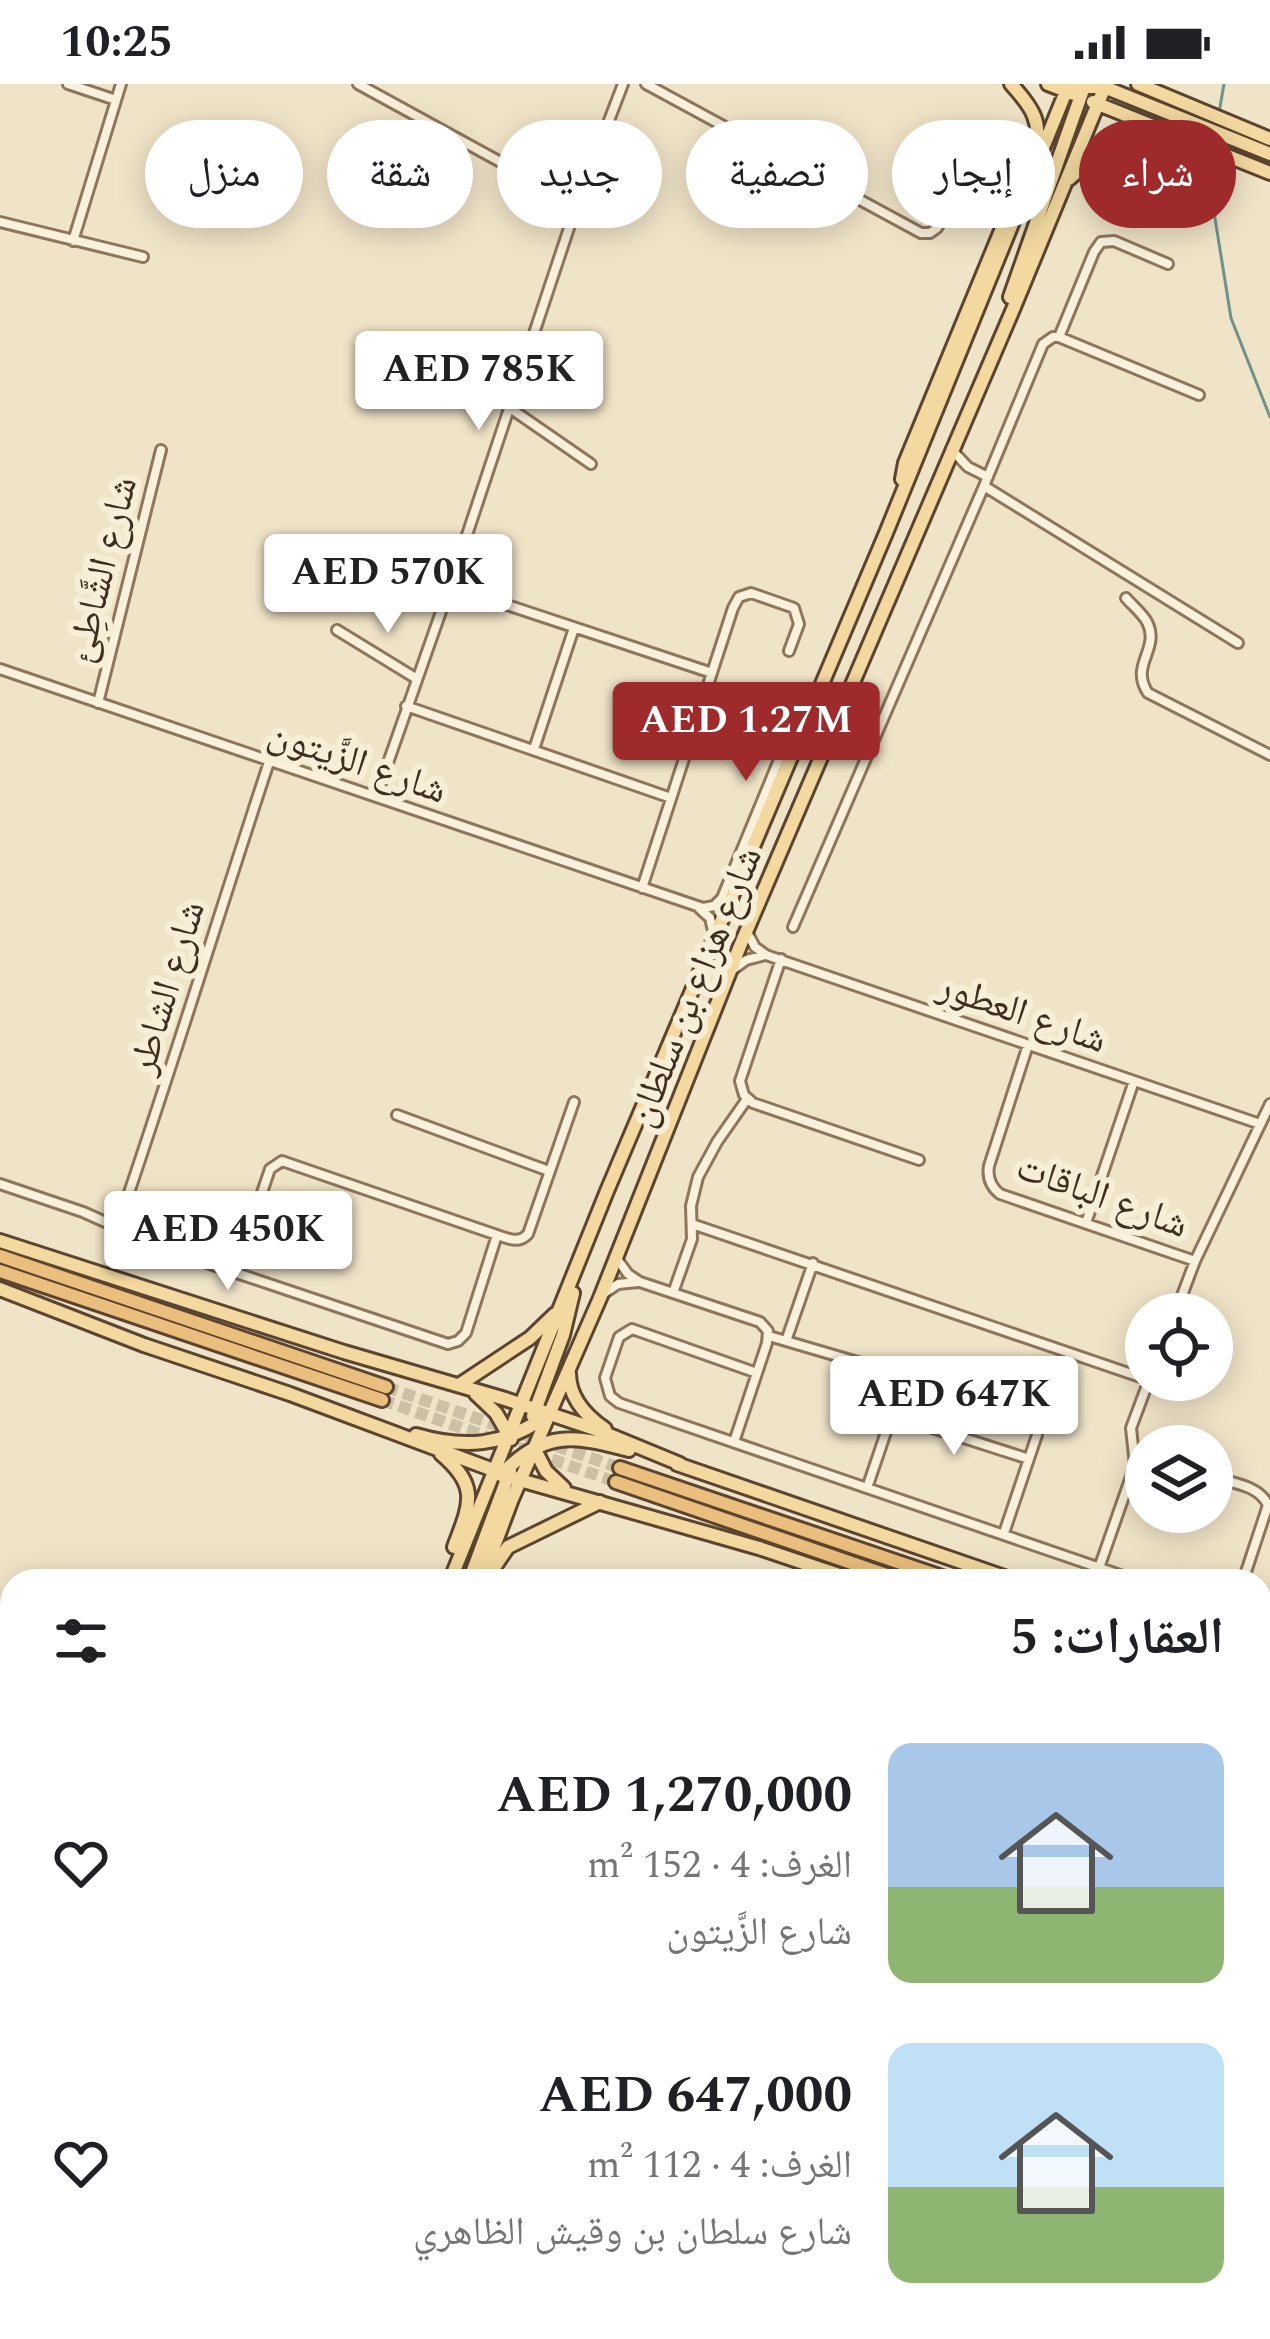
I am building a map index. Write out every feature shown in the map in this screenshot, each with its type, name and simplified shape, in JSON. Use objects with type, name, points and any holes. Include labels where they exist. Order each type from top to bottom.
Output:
[{"type":"highway","points":[[0,1256],[384,1394],[0,1271]]},
{"type":"highway","points":[[872,1569],[618,1475],[916,1569]]},
{"type":"main road","points":[[902,494],[905,463],[1038,138],[1030,106],[1011,84]]},
{"type":"main road","points":[[1048,84],[1093,90],[1261,140]]},
{"type":"main road","points":[[1138,84],[1261,140],[1270,154]]},
{"type":"main road","points":[[1167,84],[1189,104]]},
{"type":"main road","name":"شارع هزاع بن سلطان","points":[[534,1448],[535,1409],[575,1271],[1068,88]]},
{"type":"main road","points":[[1093,90],[1097,104],[1137,120]]},
{"type":"main road","points":[[1060,106],[1093,90]]},
{"type":"main road","points":[[1093,90],[1112,100],[1112,110]]},
{"type":"main road","points":[[1004,328],[1021,262],[1093,90]]},
{"type":"main road","name":"شارع هزاع بن سلطان","points":[[509,1434],[569,1366],[600,1298],[747,931],[1097,104]]},
{"type":"main road","points":[[1236,159],[1270,173]]},
{"type":"main road","points":[[1064,184],[1079,171]]},
{"type":"main road","points":[[0,1241],[535,1409],[680,1465]]},
{"type":"main road","points":[[575,1271],[571,1305],[532,1426],[534,1448],[550,1477],[575,1496]]},
{"type":"main road","points":[[0,1289],[435,1450],[820,1569]]},
{"type":"main road","points":[[462,1386],[530,1338],[561,1309]]},
{"type":"main road","points":[[569,1366],[570,1387],[593,1420],[680,1465]]},
{"type":"main road","points":[[462,1386],[496,1413],[513,1448],[487,1569]]},
{"type":"main road","points":[[290,1394],[453,1444],[475,1445],[532,1426]]},
{"type":"main road","points":[[451,1569],[478,1510],[508,1472],[534,1448],[557,1439],[584,1438],[680,1465],[981,1569]]},
{"type":"main road","points":[[435,1450],[463,1477],[470,1498],[449,1569]]},
{"type":"main road","points":[[473,1569],[508,1472]]},
{"type":"main road","points":[[492,1569],[508,1547],[599,1502]]},
{"type":"street","points":[[71,84],[116,100]]},
{"type":"street","points":[[73,242],[121,84]]},
{"type":"street","points":[[358,84],[497,160]]},
{"type":"street","points":[[609,120],[623,84]]},
{"type":"street","points":[[646,84],[892,216]]},
{"type":"street","points":[[0,223],[143,257]]},
{"type":"street","points":[[376,797],[569,228]]},
{"type":"street","points":[[1059,337],[1101,242],[1114,241],[1168,264]]},
{"type":"street","points":[[793,927],[1043,344],[1059,337],[1199,395]]},
{"type":"street","points":[[510,408],[591,464]]},
{"type":"street","points":[[951,448],[986,481],[1238,643]]},
{"type":"street","name":"شارع الشَّاطِئ","points":[[98,703],[161,450]]},
{"type":"street","points":[[938,482],[953,472],[971,469]]},
{"type":"street","points":[[450,586],[712,673]]},
{"type":"street","points":[[641,889],[735,602],[745,594],[757,595],[789,605],[798,613],[789,651]]},
{"type":"street","points":[[1126,598],[1150,629],[1140,678],[1148,693],[1270,755]]},
{"type":"street","points":[[534,749],[574,628]]},
{"type":"street","points":[[337,630],[417,679]]},
{"type":"street","name":"شارع الزَّيتون","points":[[0,669],[698,907]]},
{"type":"street","points":[[698,907],[709,908],[722,898],[790,734],[814,705]]},
{"type":"street","points":[[406,706],[670,797]]},
{"type":"street","name":"شارع الشاطر","points":[[116,1228],[269,762]]},
{"type":"street","points":[[698,907],[710,918],[714,942]]},
{"type":"street","points":[[747,931],[751,942],[766,955]]},
{"type":"street","points":[[730,973],[746,960],[766,955]]},
{"type":"street","name":"شارع العطور","points":[[766,955],[1260,1124]]},
{"type":"street","points":[[781,959],[740,1081],[747,1099],[919,1160]]},
{"type":"street","name":"شارع الباقات","points":[[1028,1046],[988,1166],[990,1182],[1000,1194],[1196,1261]]},
{"type":"street","points":[[1086,1223],[1133,1081]]},
{"type":"street","points":[[673,1293],[692,1239],[691,1206],[698,1177],[747,1099]]},
{"type":"street","points":[[235,1272],[270,1168],[282,1161],[497,1235],[515,1240],[525,1237],[574,1102]]},
{"type":"street","points":[[1183,1293],[1270,1103]]},
{"type":"street","points":[[398,1115],[550,1171]]},
{"type":"street","points":[[0,1184],[440,1342],[460,1340],[467,1330],[497,1235]]},
{"type":"street","points":[[692,1224],[1125,1372]]},
{"type":"street","points":[[615,1256],[640,1282],[760,1322],[770,1336],[1030,1418],[1038,1429],[1004,1533]]},
{"type":"street","points":[[787,1341],[813,1264]]},
{"type":"street","points":[[600,1298],[618,1284],[640,1282]]},
{"type":"street","points":[[757,1373],[632,1329],[619,1337],[606,1372],[607,1390],[619,1403],[1102,1569]]},
{"type":"street","points":[[734,1442],[770,1336]]},
{"type":"street","points":[[867,1488],[902,1385],[914,1378]]},
{"type":"street","points":[[892,1415],[1028,1459]]},
{"type":"street","points":[[1233,1483],[1256,1490],[1268,1505],[1247,1569]]},
{"type":"street","points":[[1099,1568],[1125,1501]]},
{"type":"waterway","points":[[1219,113],[1224,84]]},
{"type":"waterway","points":[[1217,228],[1231,318],[1270,417]]},
{"type":"tunnel","points":[[386,1387],[620,1468]]},
{"type":"tunnel","points":[[382,1400],[616,1482]]}]
